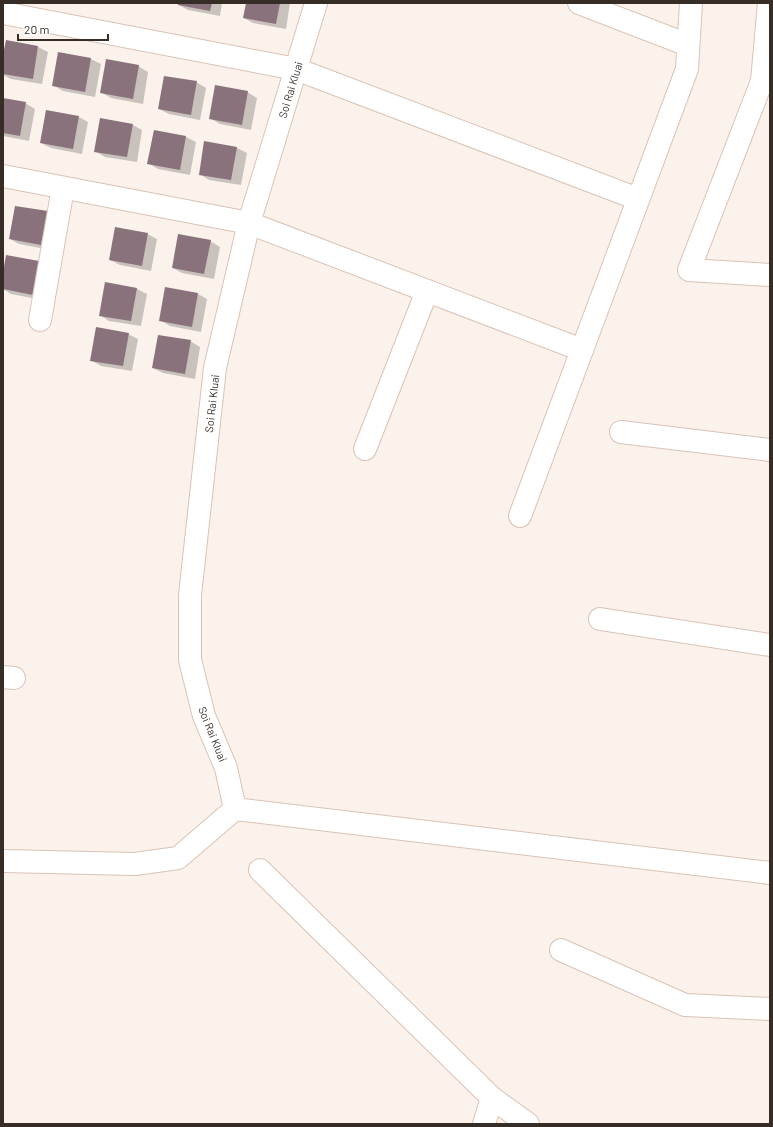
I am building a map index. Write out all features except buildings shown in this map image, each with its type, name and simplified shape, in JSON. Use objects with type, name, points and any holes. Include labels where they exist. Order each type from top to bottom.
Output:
[{"type":"street","name":"Soi Rai Kluai","points":[[235,809],[226,768],[204,716],[190,660],[190,595],[215,368],[248,223],[316,3]]},
{"type":"street","points":[[579,3],[688,45]]},
{"type":"street","points":[[520,516],[687,69],[691,3]]},
{"type":"street","points":[[769,3],[766,81],[689,270],[770,275]]},
{"type":"street","points":[[3,14],[296,69],[638,199]]},
{"type":"street","points":[[3,176],[248,223],[582,350]]},
{"type":"street","points":[[40,320],[63,188]]},
{"type":"street","points":[[365,449],[427,291]]},
{"type":"street","points":[[621,432],[770,450]]},
{"type":"street","points":[[600,619],[770,645]]},
{"type":"street","points":[[3,861],[135,864],[178,858],[235,809],[770,873]]},
{"type":"street","points":[[260,870],[492,1098],[528,1124]]},
{"type":"street","points":[[561,950],[684,1005],[770,1009]]},
{"type":"street","points":[[484,1124],[492,1098]]}]
